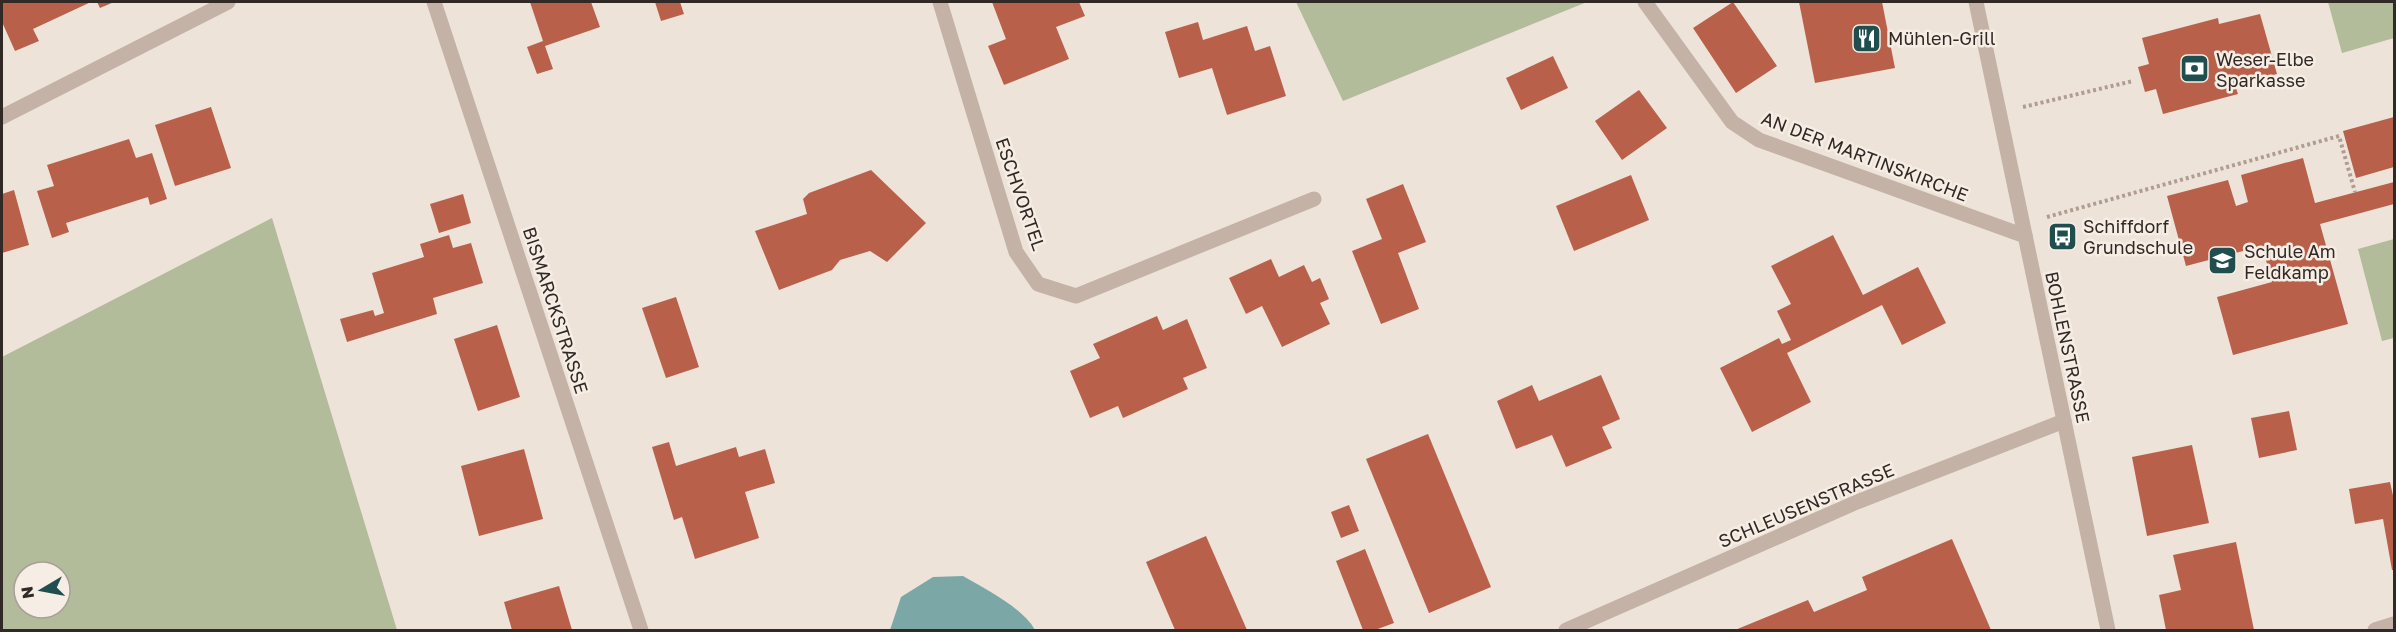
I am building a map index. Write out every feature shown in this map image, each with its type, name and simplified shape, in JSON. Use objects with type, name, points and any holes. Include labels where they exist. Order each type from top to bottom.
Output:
[{"type":"street","points":[[2,117],[228,2]]},
{"type":"street","name":"BISMARCKSTRASSE","points":[[434,2],[641,630]]},
{"type":"street","name":"ESCHVORTEL","points":[[940,2],[1016,252],[1038,284],[1076,296],[1314,199]]},
{"type":"street","name":"AN DER MARTINSKIRCHE","points":[[1645,2],[1732,122],[1759,140],[2024,229]]},
{"type":"street","name":"BOHLENSTRASSE","points":[[1976,2],[2108,630]]},
{"type":"street","name":"SCHLEUSENSTRASSE","points":[[1566,630],[1857,502],[2064,421]]},
{"type":"street","points":[[2375,630],[2394,624]]},
{"type":"path","points":[[1999,113],[2133,81]]},
{"type":"path","points":[[2024,229],[2339,136],[2355,192]]},
{"type":"green space","points":[[1296,2],[1587,2],[1343,101]]},
{"type":"green space","points":[[2328,2],[2394,2],[2394,38],[2342,53]]},
{"type":"green space","points":[[272,218],[397,630],[2,630],[2,357]]},
{"type":"green space","points":[[2394,239],[2394,338],[2382,341],[2358,249]]},
{"type":"water","points":[[963,576],[1012,606],[1035,630],[890,630],[901,597],[933,577]]},
{"type":"building","points":[[2,2],[91,2],[33,29],[39,41],[15,51],[2,22]]},
{"type":"building","points":[[97,2],[114,2],[100,8]]},
{"type":"building","points":[[530,2],[591,2],[600,27],[545,46],[553,69],[537,74],[527,47],[543,41]]},
{"type":"building","points":[[655,2],[680,2],[684,14],[661,21]]},
{"type":"building","points":[[992,2],[1079,2],[1085,16],[1056,27],[1069,59],[1004,85],[988,46],[1006,39]]},
{"type":"building","points":[[1733,2],[1777,66],[1736,93],[1693,28]]},
{"type":"building","points":[[1799,2],[1882,2],[1895,68],[1815,83]]},
{"type":"building","points":[[2260,14],[2277,74],[2235,85],[2238,94],[2163,114],[2156,89],[2145,92],[2138,67],[2149,64],[2142,38],[2218,18],[2219,24]]},
{"type":"building","points":[[1198,22],[1203,40],[1247,26],[1255,51],[1270,46],[1286,96],[1227,115],[1212,68],[1179,78],[1165,32]]},
{"type":"building","points":[[1553,56],[1568,88],[1521,110],[1506,78]]},
{"type":"building","points":[[1639,90],[1667,128],[1622,160],[1595,121]]},
{"type":"building","points":[[211,107],[231,168],[175,186],[155,125]]},
{"type":"building","points":[[2394,117],[2394,167],[2356,178],[2343,131]]},
{"type":"building","points":[[129,139],[136,158],[152,153],[167,199],[150,205],[148,197],[66,223],[69,232],[52,238],[37,191],[54,186],[47,165]]},
{"type":"building","points":[[2303,158],[2315,203],[2394,182],[2394,204],[2320,224],[2348,324],[2233,355],[2217,297],[2272,282],[2262,246],[2186,266],[2167,196],[2228,180],[2236,206],[2248,202],[2241,175]]},
{"type":"building","points":[[871,170],[926,223],[887,262],[870,251],[840,260],[832,270],[779,290],[755,231],[807,214],[803,199],[809,193]]},
{"type":"building","points":[[1631,175],[1649,220],[1574,251],[1556,206]]},
{"type":"building","points":[[1403,184],[1426,242],[1398,253],[1419,309],[1381,324],[1352,251],[1382,239],[1366,199]]},
{"type":"building","points":[[14,190],[29,245],[2,253],[2,194]]},
{"type":"building","points":[[463,194],[471,223],[439,233],[430,204]]},
{"type":"building","points":[[449,235],[453,248],[471,243],[483,283],[433,298],[437,314],[347,342],[340,319],[373,310],[375,316],[384,313],[372,273],[424,257],[420,244]]},
{"type":"building","points":[[1833,235],[1863,295],[1918,267],[1946,323],[1902,345],[1882,305],[1787,353],[1811,402],[1752,432],[1720,368],[1779,338],[1782,344],[1791,340],[1777,311],[1791,304],[1771,266]]},
{"type":"building","points":[[1271,259],[1279,277],[1304,265],[1312,282],[1320,278],[1329,299],[1320,303],[1330,324],[1282,347],[1262,306],[1246,314],[1229,278]]},
{"type":"building","points":[[676,297],[699,367],[666,378],[642,308]]},
{"type":"building","points":[[1157,316],[1163,330],[1187,319],[1207,368],[1183,378],[1188,389],[1123,418],[1118,406],[1090,418],[1070,371],[1100,358],[1093,344]]},
{"type":"building","points":[[497,325],[520,397],[478,411],[454,339]]},
{"type":"building","points":[[1601,375],[1620,419],[1602,427],[1612,448],[1566,467],[1552,435],[1516,449],[1497,401],[1532,385],[1539,401]]},
{"type":"building","points":[[2289,411],[2297,450],[2259,458],[2251,418]]},
{"type":"building","points":[[1428,434],[1491,587],[1429,613],[1366,459]]},
{"type":"building","points":[[669,442],[676,466],[736,447],[739,457],[765,449],[775,483],[745,492],[759,538],[695,559],[682,517],[674,520],[652,447]]},
{"type":"building","points":[[2192,445],[2209,523],[2147,536],[2132,457]]},
{"type":"building","points":[[524,449],[543,519],[479,536],[461,466]]},
{"type":"building","points":[[2390,482],[2394,500],[2394,570],[2392,570],[2383,519],[2355,524],[2349,489]]},
{"type":"building","points":[[1349,505],[1359,531],[1341,538],[1331,512]]},
{"type":"building","points":[[1206,536],[1247,630],[1175,630],[1146,562]]},
{"type":"building","points":[[1952,539],[1991,630],[1735,630],[1808,600],[1814,612],[1867,590],[1862,577]]},
{"type":"building","points":[[2236,542],[2254,630],[2166,630],[2159,595],[2181,590],[2173,555]]},
{"type":"building","points":[[1365,549],[1394,623],[1375,630],[1363,630],[1336,561]]},
{"type":"building","points":[[559,586],[572,630],[512,630],[504,602]]},
{"type":"place","name":"Mühlen-Grill","points":[[1867,38]]},
{"type":"place","name":"Weser-Elbe Sparkasse","points":[[2195,69]]},
{"type":"place","name":"Schiffdorf Grundschule","points":[[2062,236]]},
{"type":"place","name":"Schule Am Feldkamp","points":[[2223,261]]}]
